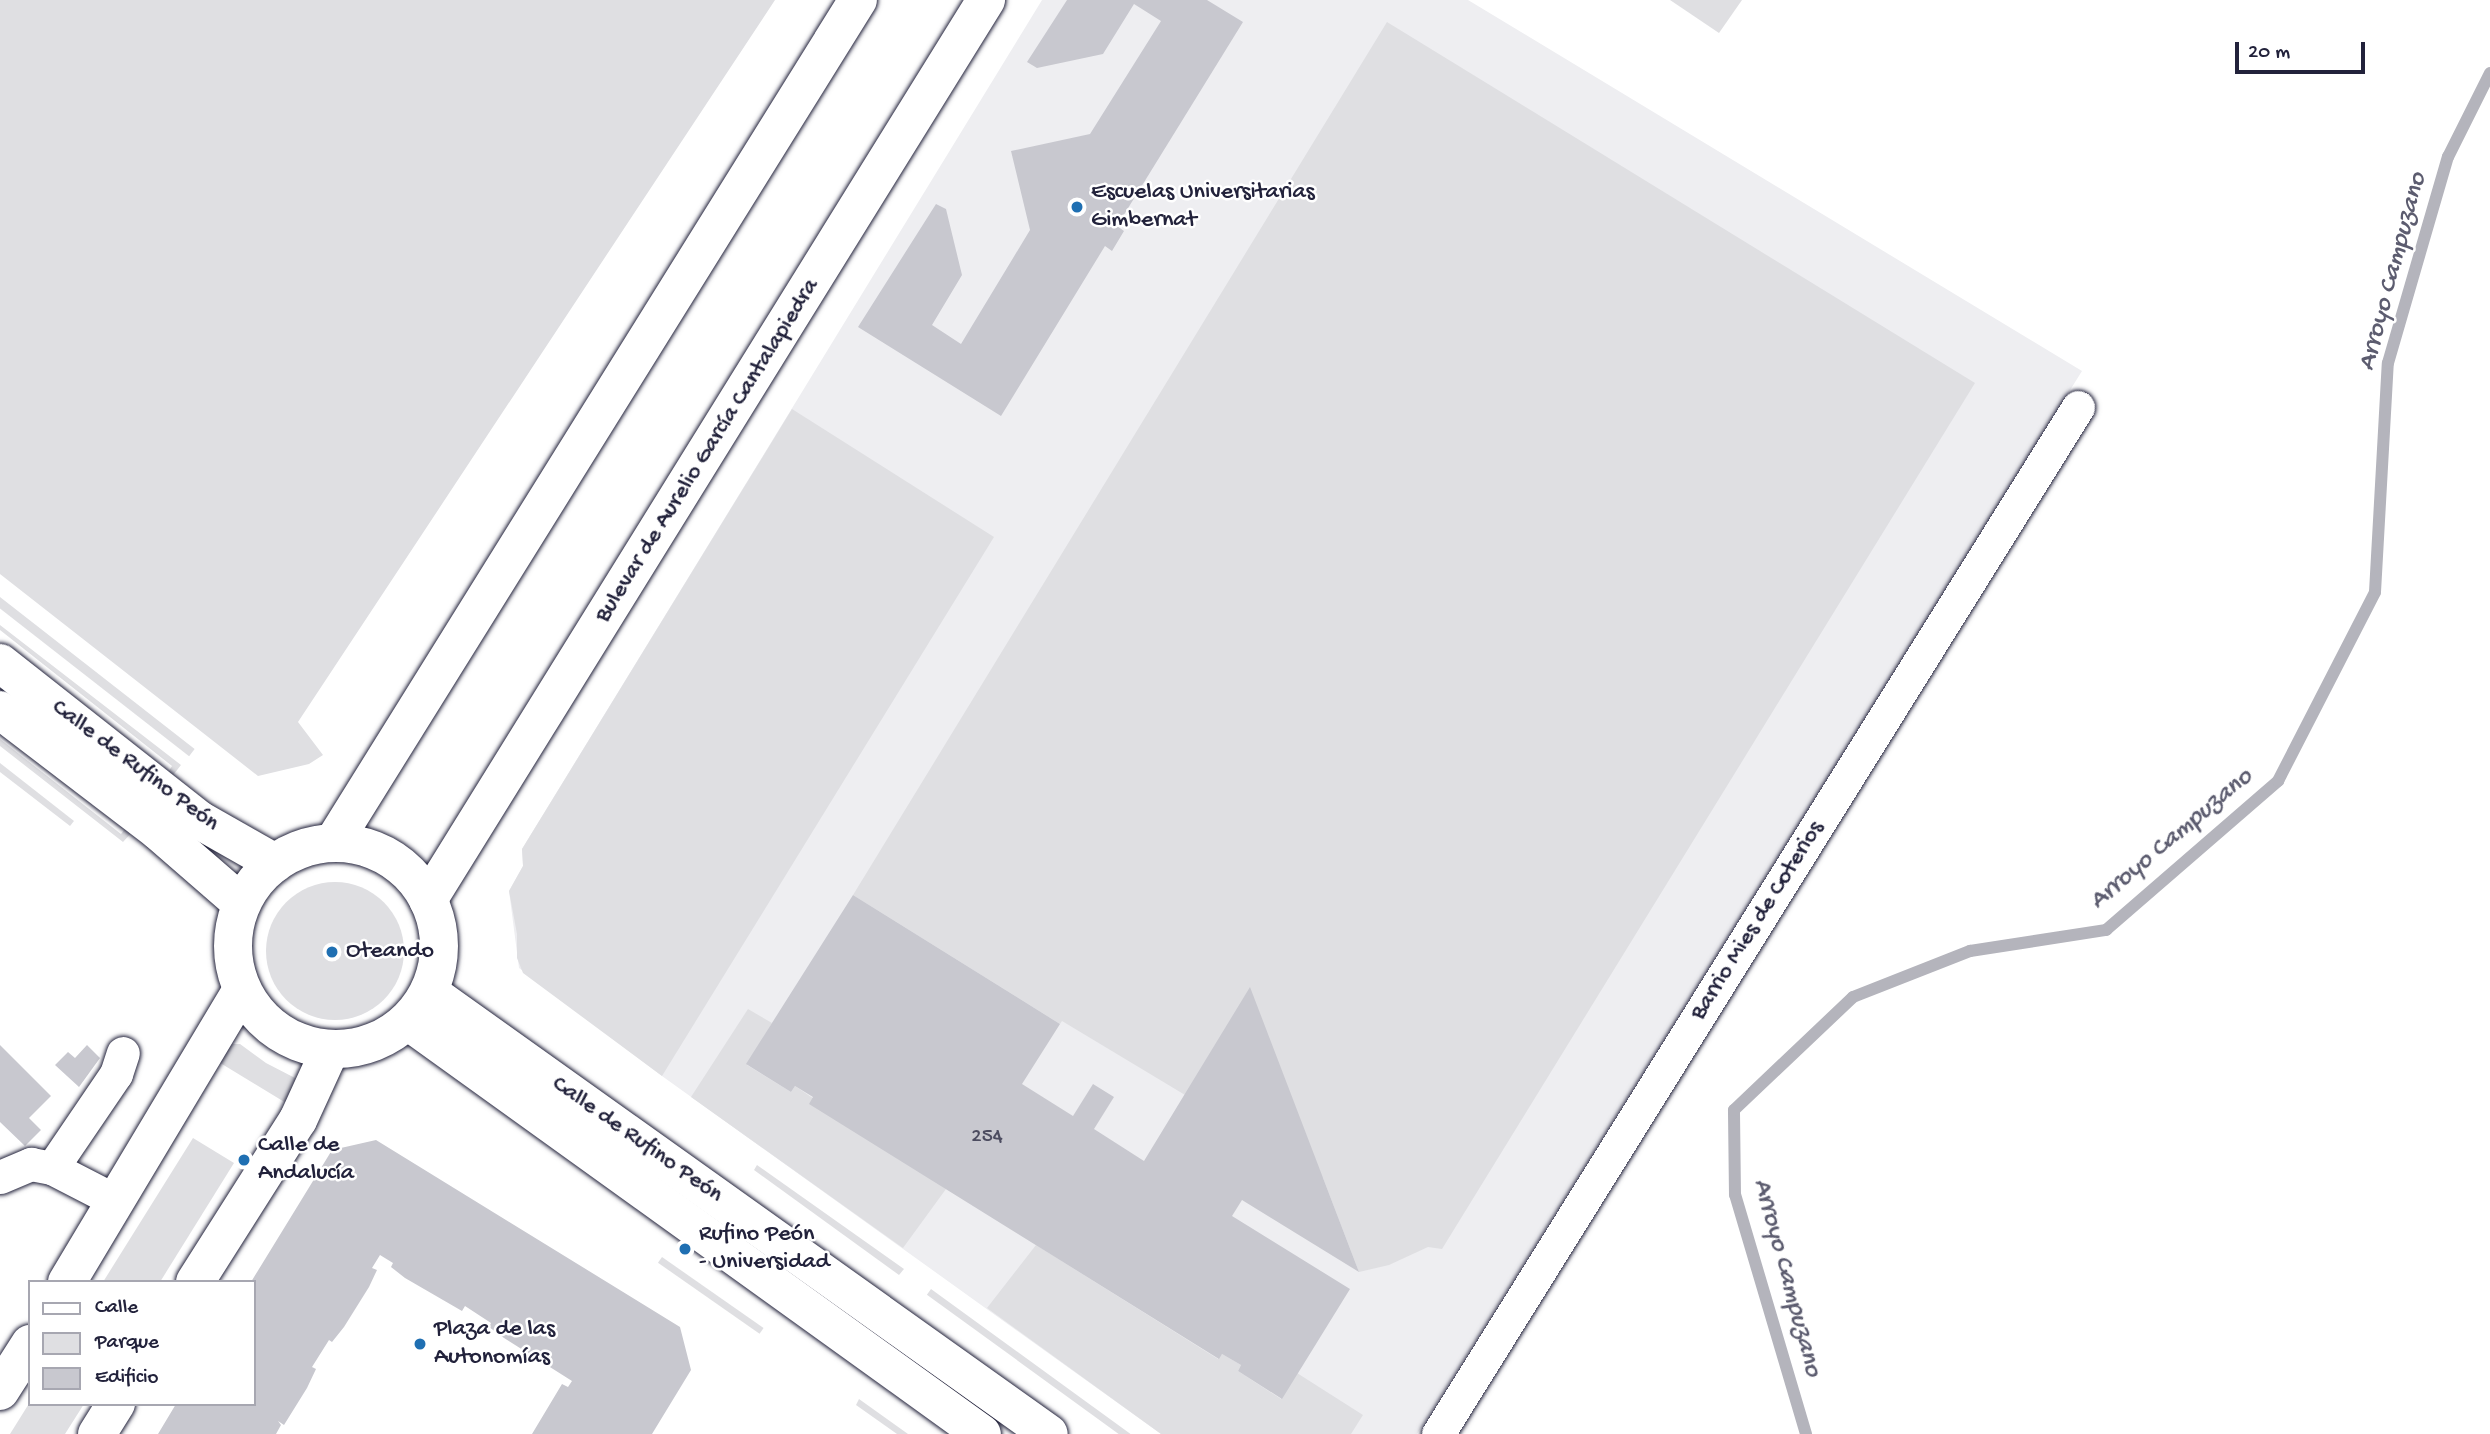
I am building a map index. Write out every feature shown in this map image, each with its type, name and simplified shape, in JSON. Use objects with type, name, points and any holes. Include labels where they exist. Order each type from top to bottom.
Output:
[{"type":"main road","points":[[333,843],[859,0]]},
{"type":"main road","name":"Bulevar de Aurelio García Cantalapiedra","points":[[428,900],[986,0]]},
{"type":"main road","name":"Calle de Rufino Peón","points":[[0,663],[201,821],[275,863]]},
{"type":"main road","name":"Calle de Rufino Peón","points":[[0,710],[158,831],[242,903]]},
{"type":"main road","points":[[333,843],[352,844],[389,858],[418,883],[428,900],[438,930],[439,946],[418,1006],[392,1034],[352,1049],[330,1050],[287,1038],[269,1026],[242,990],[232,955],[232,938],[242,903],[256,881],[275,863],[302,849],[333,843]]},
{"type":"main road","points":[[68,1280],[242,990]]},
{"type":"main road","name":"Calle de Rufino Peón","points":[[418,1006],[982,1434]]},
{"type":"main road","name":"Calle de Rufino Peón","points":[[418,1006],[1049,1434]]},
{"type":"main road","points":[[196,1280],[298,1119],[330,1050]]},
{"type":"main road","points":[[0,1391],[28,1347]]},
{"type":"main road","points":[[97,1434],[115,1406]]},
{"type":"street","name":"Barrio Mies de Coterios","points":[[1438,1434],[2078,407]]},
{"type":"street","points":[[0,1177],[41,1166],[116,1074],[123,1053]]},
{"type":"street","points":[[41,1166],[116,1201]]},
{"type":"shaded area","points":[[1042,0],[1468,0],[2082,371],[1417,1434],[1161,1434],[662,1076],[519,968],[509,891],[523,866],[522,849]]},
{"type":"green space","points":[[0,0],[775,0],[298,722],[323,755],[309,764],[258,776],[0,574]]},
{"type":"green space","points":[[1670,0],[1742,0],[1719,33]]},
{"type":"green space","points":[[1387,22],[1975,383],[1442,1249],[1428,1247],[1389,1265],[1359,1272],[1323,1178],[1062,1021],[1060,1024],[853,895]]},
{"type":"green space","points":[[792,409],[994,537],[662,1076],[523,973],[517,958],[517,934],[509,891],[523,866],[522,849]]},
{"type":"green space","points":[[0,597],[195,749],[189,756],[0,608]]},
{"type":"green space","points":[[0,625],[181,765],[170,779],[166,776],[172,766],[0,630]]},
{"type":"green space","points":[[0,739],[121,834],[129,824],[135,829],[123,842],[0,746]]},
{"type":"green space","points":[[0,763],[74,821],[70,826],[0,772]]},
{"type":"green space","points":[[335,882],[361,887],[384,902],[399,925],[404,951],[399,977],[384,1000],[361,1015],[335,1020],[309,1015],[286,1000],[271,977],[266,951],[271,925],[286,902],[309,887]]},
{"type":"green space","points":[[748,1009],[772,1023],[747,1065],[791,1092],[795,1086],[946,1189],[903,1248],[691,1097]]},
{"type":"green space","points":[[232,1044],[240,1044],[266,1063],[295,1078],[299,1084],[291,1106],[217,1061]]},
{"type":"green space","points":[[193,1138],[234,1163],[161,1280],[104,1280]]},
{"type":"green space","points":[[757,1165],[904,1269],[899,1275],[754,1170]]},
{"type":"green space","points":[[1036,1245],[1218,1359],[1222,1354],[1241,1365],[1238,1371],[1281,1399],[1297,1373],[1363,1415],[1351,1434],[1161,1434],[987,1308]]},
{"type":"green space","points":[[662,1257],[764,1328],[760,1334],[658,1263]]},
{"type":"green space","points":[[931,1289],[1131,1434],[1119,1434],[927,1295]]},
{"type":"green space","points":[[859,1399],[908,1434],[897,1434],[856,1405]]},
{"type":"green space","points":[[28,1405],[83,1406],[65,1434],[10,1434]]},
{"type":"building","name":"Escuelas Universitarias Gimbernat","points":[[1067,0],[1207,0],[1243,22],[1117,226],[1124,231],[1112,251],[1105,246],[1001,416],[858,327],[936,204],[946,209],[962,275],[932,325],[961,344],[1030,230],[1011,151],[1090,134],[1161,21],[1134,4],[1103,54],[1037,68],[1027,62]]},
{"type":"building","points":[[853,895],[1060,1024],[1022,1084],[1073,1116],[1093,1084],[1114,1097],[1094,1129],[1144,1161],[1250,987],[1359,1272],[1242,1200],[1232,1216],[1350,1289],[1282,1399],[1238,1371],[1241,1365],[1222,1354],[1219,1359],[809,1104],[813,1097],[795,1086],[791,1092],[746,1064]]},
{"type":"building","points":[[0,1045],[51,1096],[29,1118],[41,1130],[25,1146],[0,1122]]},
{"type":"building","points":[[87,1045],[100,1058],[79,1087],[55,1065],[68,1052],[75,1058]]},
{"type":"building","points":[[376,1140],[680,1327],[691,1370],[652,1434],[532,1434],[562,1384],[568,1387],[572,1381],[504,1338],[489,1327],[491,1323],[465,1306],[462,1311],[405,1278],[391,1267],[393,1263],[380,1255],[372,1268],[377,1270],[369,1287],[344,1327],[332,1342],[329,1340],[312,1367],[316,1369],[307,1388],[284,1425],[278,1421],[281,1425],[276,1434],[158,1434],[175,1406],[256,1406],[256,1280],[252,1280],[332,1150]]},
{"type":"waterway","name":"Arroyo Campuzano","points":[[1806,1434],[1735,1195],[1734,1110],[1853,997],[1970,951],[2106,930],[2278,781],[2375,592],[2388,363],[2448,157],[2490,73]]},
{"type":"place","name":"Escuelas Universitarias Gimbernat","points":[[1077,207]]},
{"type":"place","name":"Oteando","points":[[332,952]]},
{"type":"place","name":"Calle de Andalucía","points":[[244,1160]]},
{"type":"place","name":"Rufino Peón - Universidad","points":[[685,1249]]},
{"type":"place","name":"Plaza de las Autonomías","points":[[420,1344]]}]
